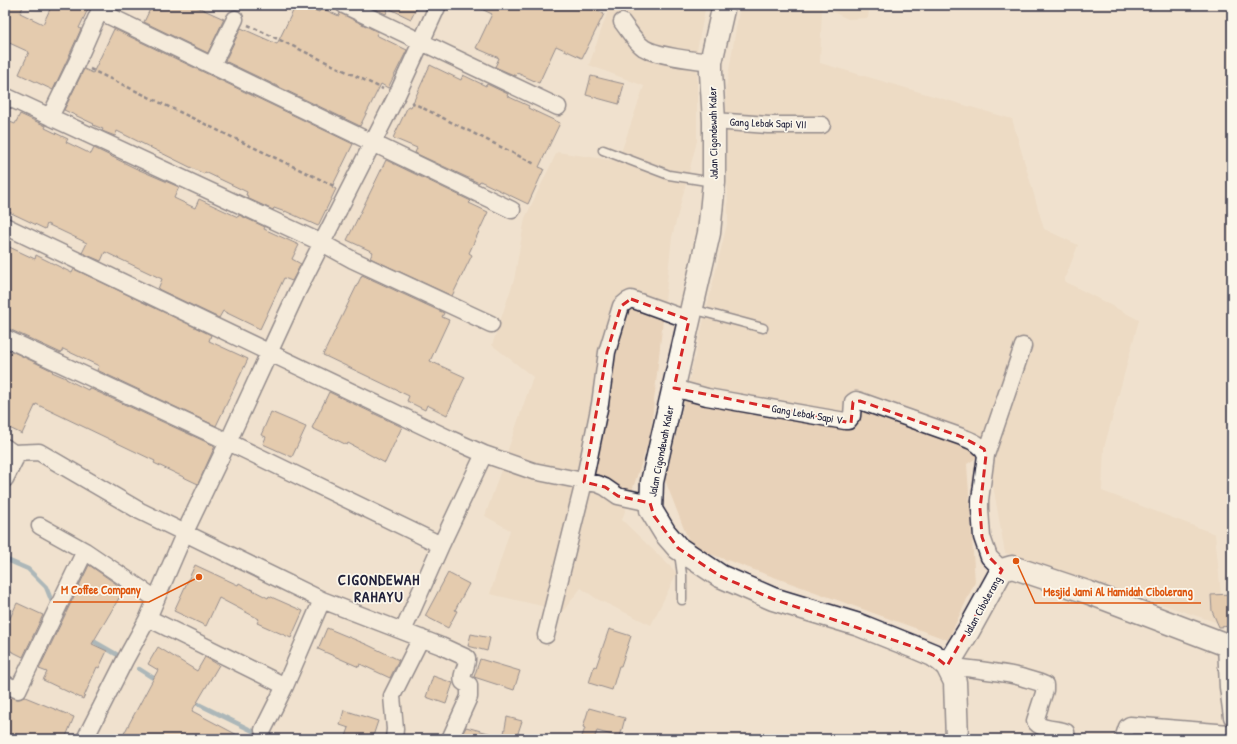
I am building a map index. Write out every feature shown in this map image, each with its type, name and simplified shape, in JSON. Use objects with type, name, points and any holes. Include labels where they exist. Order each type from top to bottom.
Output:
[{"type":"main road","name":"Jalan Cigondewah Kaler","points":[[724,5],[711,62],[714,121],[714,182],[709,233],[652,482],[650,503],[651,510],[665,533],[678,548],[720,576],[773,599],[858,626],[914,646],[940,660],[947,666],[955,682],[958,739]]},
{"type":"main road","name":"Jalan Cibolerang","points":[[947,666],[1002,570],[1012,567],[1086,592],[1229,646]]},
{"type":"street","points":[[344,5],[558,107]]},
{"type":"street","points":[[85,739],[148,618],[185,532],[297,292],[396,95],[438,5]]},
{"type":"street","points":[[50,117],[101,8],[212,65],[512,210]]},
{"type":"street","points":[[212,65],[235,19]]},
{"type":"street","points":[[622,22],[637,42],[645,49],[657,53],[711,62]]},
{"type":"street","points":[[5,96],[322,243],[353,260],[491,324]]},
{"type":"street","name":"Gang Lebak Sapi VII","points":[[714,121],[768,125],[822,125]]},
{"type":"street","points":[[5,226],[484,454],[533,472],[598,484],[618,496],[650,503]]},
{"type":"street","points":[[546,635],[584,482],[600,404],[607,352],[621,306],[631,299],[690,314]]},
{"type":"street","points":[[5,338],[228,442],[441,545]]},
{"type":"street","points":[[1002,570],[989,557],[982,537],[980,509],[986,455],[1023,346]]},
{"type":"street","name":"Gang Lebak Sapi V","points":[[674,388],[707,397],[844,421],[848,421],[852,416],[853,402],[856,400],[967,439],[978,444],[984,449],[986,455]]},
{"type":"street","points":[[9,450],[39,452],[140,511],[322,600],[421,638],[467,658],[467,666],[462,677],[463,682],[469,685],[469,697],[450,739]]},
{"type":"street","points":[[5,479],[15,457],[9,450]]},
{"type":"street","points":[[403,631],[441,545],[484,454]]},
{"type":"street","points":[[40,526],[85,551],[156,599]]},
{"type":"street","points":[[5,684],[18,690],[85,551]]},
{"type":"street","points":[[263,730],[285,686],[322,600]]},
{"type":"street","points":[[148,618],[285,686]]},
{"type":"street","points":[[394,739],[395,730],[392,696],[421,638]]},
{"type":"street","points":[[1229,646],[1228,687],[1232,717]]},
{"type":"street","points":[[947,666],[1008,674],[1045,685],[1045,690],[1035,721],[1036,724],[1066,732],[1067,739]]},
{"type":"street","points":[[1123,739],[1127,727],[1130,725],[1228,733],[1232,732]]},
{"type":"lane","points":[[603,150],[669,175],[714,182]]},
{"type":"lane","points":[[690,314],[763,328]]},
{"type":"lane","points":[[678,548],[682,575],[682,600]]},
{"type":"path","points":[[235,19],[396,95],[535,164]]},
{"type":"path","points":[[76,62],[348,192]]},
{"type":"highlighted area","points":[[631,299],[689,320],[674,388],[851,423],[853,402],[860,401],[962,437],[984,449],[986,455],[980,509],[982,537],[989,557],[1002,570],[947,666],[933,655],[914,647],[773,599],[720,576],[678,548],[654,516],[650,503],[618,496],[605,487],[584,482],[607,352],[621,306]]},
{"type":"shaded area","points":[[610,5],[706,5],[697,50],[697,141],[672,237],[650,438],[622,520],[677,573],[651,625],[597,599],[581,588],[563,611],[490,594],[510,530],[485,516],[533,377],[492,345],[514,280],[525,218],[557,152],[618,161],[644,86],[589,65]]},
{"type":"shaded area","points":[[740,5],[870,5],[868,18],[848,19],[822,7],[820,63],[1012,119],[1044,229],[1078,245],[1064,281],[1139,320],[1104,448],[1102,491],[1215,534],[1224,625],[1005,553],[987,451],[967,464],[975,582],[948,640],[691,547],[665,480],[728,220],[726,88]]},
{"type":"building","points":[[5,5],[24,5],[20,13],[43,24],[52,5],[90,5],[79,28],[81,29],[53,90],[19,74],[29,52],[5,41]]},
{"type":"building","points":[[152,5],[193,5],[224,19],[208,53],[144,22]]},
{"type":"building","points":[[296,5],[304,5],[319,12],[321,8],[339,16],[340,13],[378,32],[376,35],[407,50],[388,88],[381,84],[360,126],[225,61],[241,28],[277,44]]},
{"type":"building","points":[[366,5],[418,5],[411,19],[388,8],[386,14]]},
{"type":"building","points":[[473,5],[586,5],[604,14],[582,58],[556,46],[539,83],[517,73],[516,76],[495,67],[499,58],[476,48],[492,14]]},
{"type":"building","points":[[114,29],[353,144],[332,187],[336,189],[318,226],[285,211],[274,208],[273,210],[247,198],[247,192],[205,172],[204,174],[117,131],[115,136],[102,131],[103,129],[93,125],[94,124],[64,110],[84,69],[93,73]]},
{"type":"building","points":[[430,65],[461,80],[463,75],[486,86],[487,84],[508,94],[507,96],[529,106],[528,108],[560,123],[539,167],[544,169],[528,204],[480,181],[479,183],[415,153],[417,148],[393,138],[408,106],[411,107]]},
{"type":"building","points":[[591,76],[624,84],[619,104],[586,95]]},
{"type":"building","points":[[20,114],[46,126],[45,128],[68,139],[66,142],[91,154],[94,148],[179,187],[174,198],[195,208],[199,199],[238,217],[239,215],[265,227],[264,229],[299,245],[292,259],[301,264],[292,281],[284,278],[260,329],[223,311],[219,318],[158,289],[162,279],[105,252],[101,261],[82,253],[87,243],[47,224],[45,229],[5,210],[5,120],[15,124]]},
{"type":"building","points":[[386,160],[471,201],[469,203],[488,212],[469,253],[472,255],[452,296],[370,258],[373,252],[347,240]]},
{"type":"building","points":[[5,245],[35,259],[36,255],[72,273],[74,269],[211,335],[209,341],[248,359],[216,426],[97,370],[99,366],[63,349],[61,353],[9,329],[5,329]]},
{"type":"building","points":[[362,275],[444,313],[442,317],[449,320],[430,361],[465,377],[447,415],[427,405],[425,410],[407,401],[409,396],[323,355]]},
{"type":"building","points":[[5,348],[88,390],[89,388],[215,446],[198,484],[154,463],[155,461],[36,404],[22,434],[5,426]]},
{"type":"building","points":[[329,392],[402,427],[385,463],[348,443],[347,445],[312,428]]},
{"type":"building","points":[[271,412],[306,427],[292,457],[263,444],[266,437],[261,435]]},
{"type":"building","points":[[89,565],[125,590],[92,644],[107,651],[99,668],[97,667],[83,699],[43,680],[47,672],[39,669]]},
{"type":"building","points":[[195,565],[238,585],[239,583],[268,598],[269,596],[303,611],[291,638],[257,623],[259,619],[219,598],[206,626],[174,611]]},
{"type":"building","points":[[448,573],[469,584],[455,610],[457,611],[448,628],[425,616]]},
{"type":"building","points":[[1231,594],[1232,626],[1219,627],[1212,611],[1211,595]]},
{"type":"building","points":[[17,603],[43,615],[23,657],[5,648],[5,629]]},
{"type":"building","points":[[327,628],[399,660],[390,678],[360,664],[359,667],[318,649]]},
{"type":"building","points":[[609,629],[631,636],[621,666],[619,666],[612,690],[589,683],[594,666],[596,667]]},
{"type":"building","points":[[471,634],[490,638],[487,651],[468,646]]},
{"type":"building","points":[[158,647],[197,671],[205,657],[219,665],[192,711],[245,739],[121,739],[158,670],[148,664]]},
{"type":"building","points":[[480,659],[520,671],[514,690],[474,677]]},
{"type":"building","points":[[433,676],[453,683],[446,704],[426,697]]},
{"type":"building","points":[[5,694],[18,699],[25,697],[74,717],[65,739],[5,739]]},
{"type":"building","points":[[589,708],[625,718],[620,737],[597,731],[594,739],[581,739]]},
{"type":"building","points":[[344,710],[378,721],[372,739],[345,739],[349,728],[340,725]]},
{"type":"building","points":[[507,717],[522,721],[516,739],[503,739]]},
{"type":"building","points":[[466,727],[496,735],[496,739],[460,739]]},
{"type":"waterway","points":[[5,559],[28,569],[46,587],[54,607]]},
{"type":"waterway","points":[[88,638],[116,654]]},
{"type":"waterway","points":[[139,669],[158,681]]},
{"type":"waterway","points":[[192,701],[269,739]]},
{"type":"place","name":"Mesjid Jami Al Hamidah Cibolerang","points":[[1016,561]]},
{"type":"place","name":"M Coffee Company","points":[[199,577]]},
{"type":"district","name":"CIGONDEWAH RAHAYU","points":[[379,588]]}]
